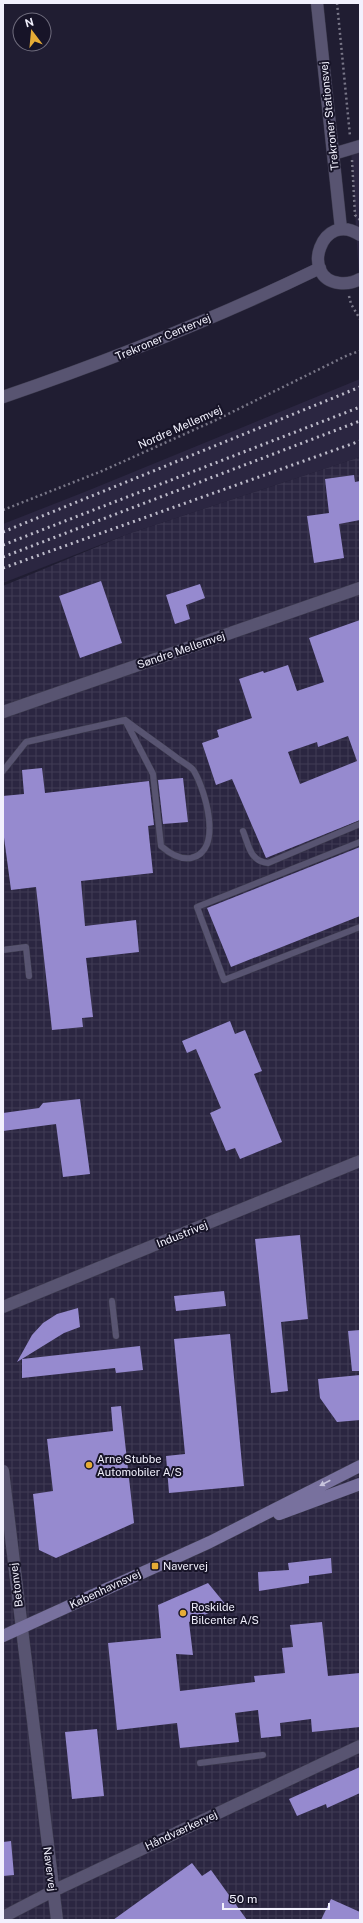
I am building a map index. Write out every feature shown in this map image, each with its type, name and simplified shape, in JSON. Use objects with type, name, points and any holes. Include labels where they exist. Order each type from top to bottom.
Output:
[{"type":"main road","name":"Københavnsvej","points":[[3,1636],[229,1532],[360,1466]]},
{"type":"main road","name":"Københavnsvej","points":[[229,1532],[360,1484]]},
{"type":"street","name":"Trekroner Stationsvej","points":[[317,3],[341,229]]},
{"type":"street","points":[[333,154],[355,147]]},
{"type":"street","points":[[360,235],[354,231],[341,229],[326,236],[318,251],[320,268],[326,277],[336,282],[347,284],[360,278]]},
{"type":"street","name":"Trekroner Centervej","points":[[3,397],[90,367],[176,333],[320,268]]},
{"type":"street","name":"Søndre Mellemvej","points":[[3,712],[360,588]]},
{"type":"street","name":"Industrivej","points":[[3,1307],[360,1161]]},
{"type":"street","name":"Betonvej","points":[[3,1471],[21,1627]]},
{"type":"street","name":"Navervej","points":[[21,1627],[57,1920]]},
{"type":"street","name":"Håndværkervej","points":[[3,1917],[53,1891],[360,1746]]},
{"type":"lane","points":[[3,771],[26,742],[125,720],[193,770],[203,793],[209,818],[210,832],[208,843],[204,851],[197,856],[188,858],[177,856],[168,852],[161,846],[153,774],[125,720]]},
{"type":"lane","points":[[243,831],[254,859],[260,862],[268,863],[360,824]]},
{"type":"lane","points":[[360,842],[197,907],[224,980],[360,927]]},
{"type":"lane","points":[[3,950],[26,947],[29,976]]},
{"type":"lane","points":[[112,1301],[116,1336]]},
{"type":"lane","points":[[200,1763],[263,1755]]},
{"type":"path","points":[[337,3],[355,147],[355,215],[360,220]]},
{"type":"path","points":[[347,284],[350,297],[360,319]]},
{"type":"path","points":[[343,296],[350,297],[355,295]]},
{"type":"path","name":"Nordre Mellemvej","points":[[3,510],[102,471],[216,420],[360,351]]},
{"type":"shaded area","points":[[360,145],[360,292],[351,149]]},
{"type":"shaded area","points":[[360,379],[360,457],[128,534],[3,583],[3,524]]},
{"type":"shaded area","points":[[360,457],[360,1920],[3,1920],[3,586],[128,534]]},
{"type":"building","points":[[354,475],[355,482],[360,481],[360,520],[339,524],[344,558],[314,563],[307,516],[329,513],[325,479]]},
{"type":"building","points":[[101,581],[122,643],[80,658],[59,596]]},
{"type":"building","points":[[200,584],[205,598],[186,605],[190,619],[175,624],[166,595]]},
{"type":"building","points":[[360,620],[360,820],[266,858],[232,779],[216,785],[202,743],[219,737],[217,730],[252,718],[239,679],[288,665],[297,691],[324,682],[309,638]],"holes":[[[348,736],[357,761],[300,784],[288,752],[317,742],[318,747]]]},
{"type":"building","points":[[42,768],[45,793],[149,781],[154,825],[148,826],[153,873],[81,881],[85,926],[136,920],[139,952],[86,958],[93,1017],[82,1018],[83,1027],[52,1030],[36,887],[11,890],[3,830],[3,796],[24,794],[22,770]]},
{"type":"building","points":[[183,778],[188,822],[163,824],[158,780]]},
{"type":"building","points":[[360,847],[360,916],[231,967],[207,908]]},
{"type":"building","points":[[230,1021],[235,1034],[245,1030],[262,1071],[254,1074],[282,1142],[240,1159],[235,1148],[226,1151],[210,1113],[221,1108],[196,1049],[187,1053],[182,1041]]},
{"type":"building","points":[[80,1099],[90,1174],[63,1177],[56,1124],[3,1131],[3,1113],[39,1108],[43,1103]]},
{"type":"building","points":[[300,1235],[308,1319],[281,1322],[288,1391],[271,1393],[255,1239]]},
{"type":"building","points":[[224,1291],[226,1306],[176,1311],[174,1296]]},
{"type":"building","points":[[78,1308],[80,1327],[64,1333],[17,1362],[32,1335],[43,1323],[57,1314]]},
{"type":"building","points":[[360,1330],[360,1371],[352,1371],[348,1331]]},
{"type":"building","points":[[230,1334],[244,1486],[169,1493],[166,1456],[185,1454],[174,1339]]},
{"type":"building","points":[[140,1346],[143,1370],[116,1373],[115,1368],[22,1378],[22,1359]]},
{"type":"building","points":[[360,1375],[360,1420],[337,1422],[320,1398],[318,1379]]},
{"type":"building","name":"Arne Stubbe Automobiler A/S","points":[[121,1406],[134,1523],[56,1558],[39,1550],[33,1494],[53,1491],[47,1439],[113,1431],[111,1407]]},
{"type":"building","points":[[331,1558],[332,1573],[309,1576],[309,1583],[259,1591],[258,1572],[289,1570],[288,1563]]},
{"type":"building","points":[[208,1583],[226,1605],[189,1622],[193,1655],[176,1654],[180,1691],[255,1682],[254,1676],[285,1673],[282,1648],[293,1647],[290,1625],[322,1622],[328,1676],[360,1673],[360,1727],[312,1732],[311,1719],[280,1723],[281,1736],[261,1738],[258,1710],[235,1713],[239,1742],[180,1748],[177,1723],[117,1730],[108,1643],[161,1638],[158,1605]]},
{"type":"building","points":[[97,1729],[104,1796],[72,1799],[65,1732]]},
{"type":"building","points":[[360,1767],[360,1793],[327,1808],[326,1804],[297,1816],[289,1799]]},
{"type":"building","points":[[11,1841],[14,1875],[3,1876],[3,1842]]},
{"type":"building","points":[[192,1863],[202,1876],[211,1870],[247,1920],[113,1920]]},
{"type":"building","points":[[331,1899],[360,1912],[360,1920],[321,1920]]},
{"type":"railway","points":[[3,532],[360,387]]},
{"type":"railway","points":[[3,545],[360,407]]},
{"type":"railway","points":[[3,557],[360,421]]},
{"type":"railway","points":[[3,568],[360,441]]},
{"type":"place","name":"Arne Stubbe Automobiler A/S","points":[[89,1465]]},
{"type":"place","name":"Navervej","points":[[155,1566]]},
{"type":"place","name":"Roskilde Bilcenter A/S","points":[[183,1613]]}]
